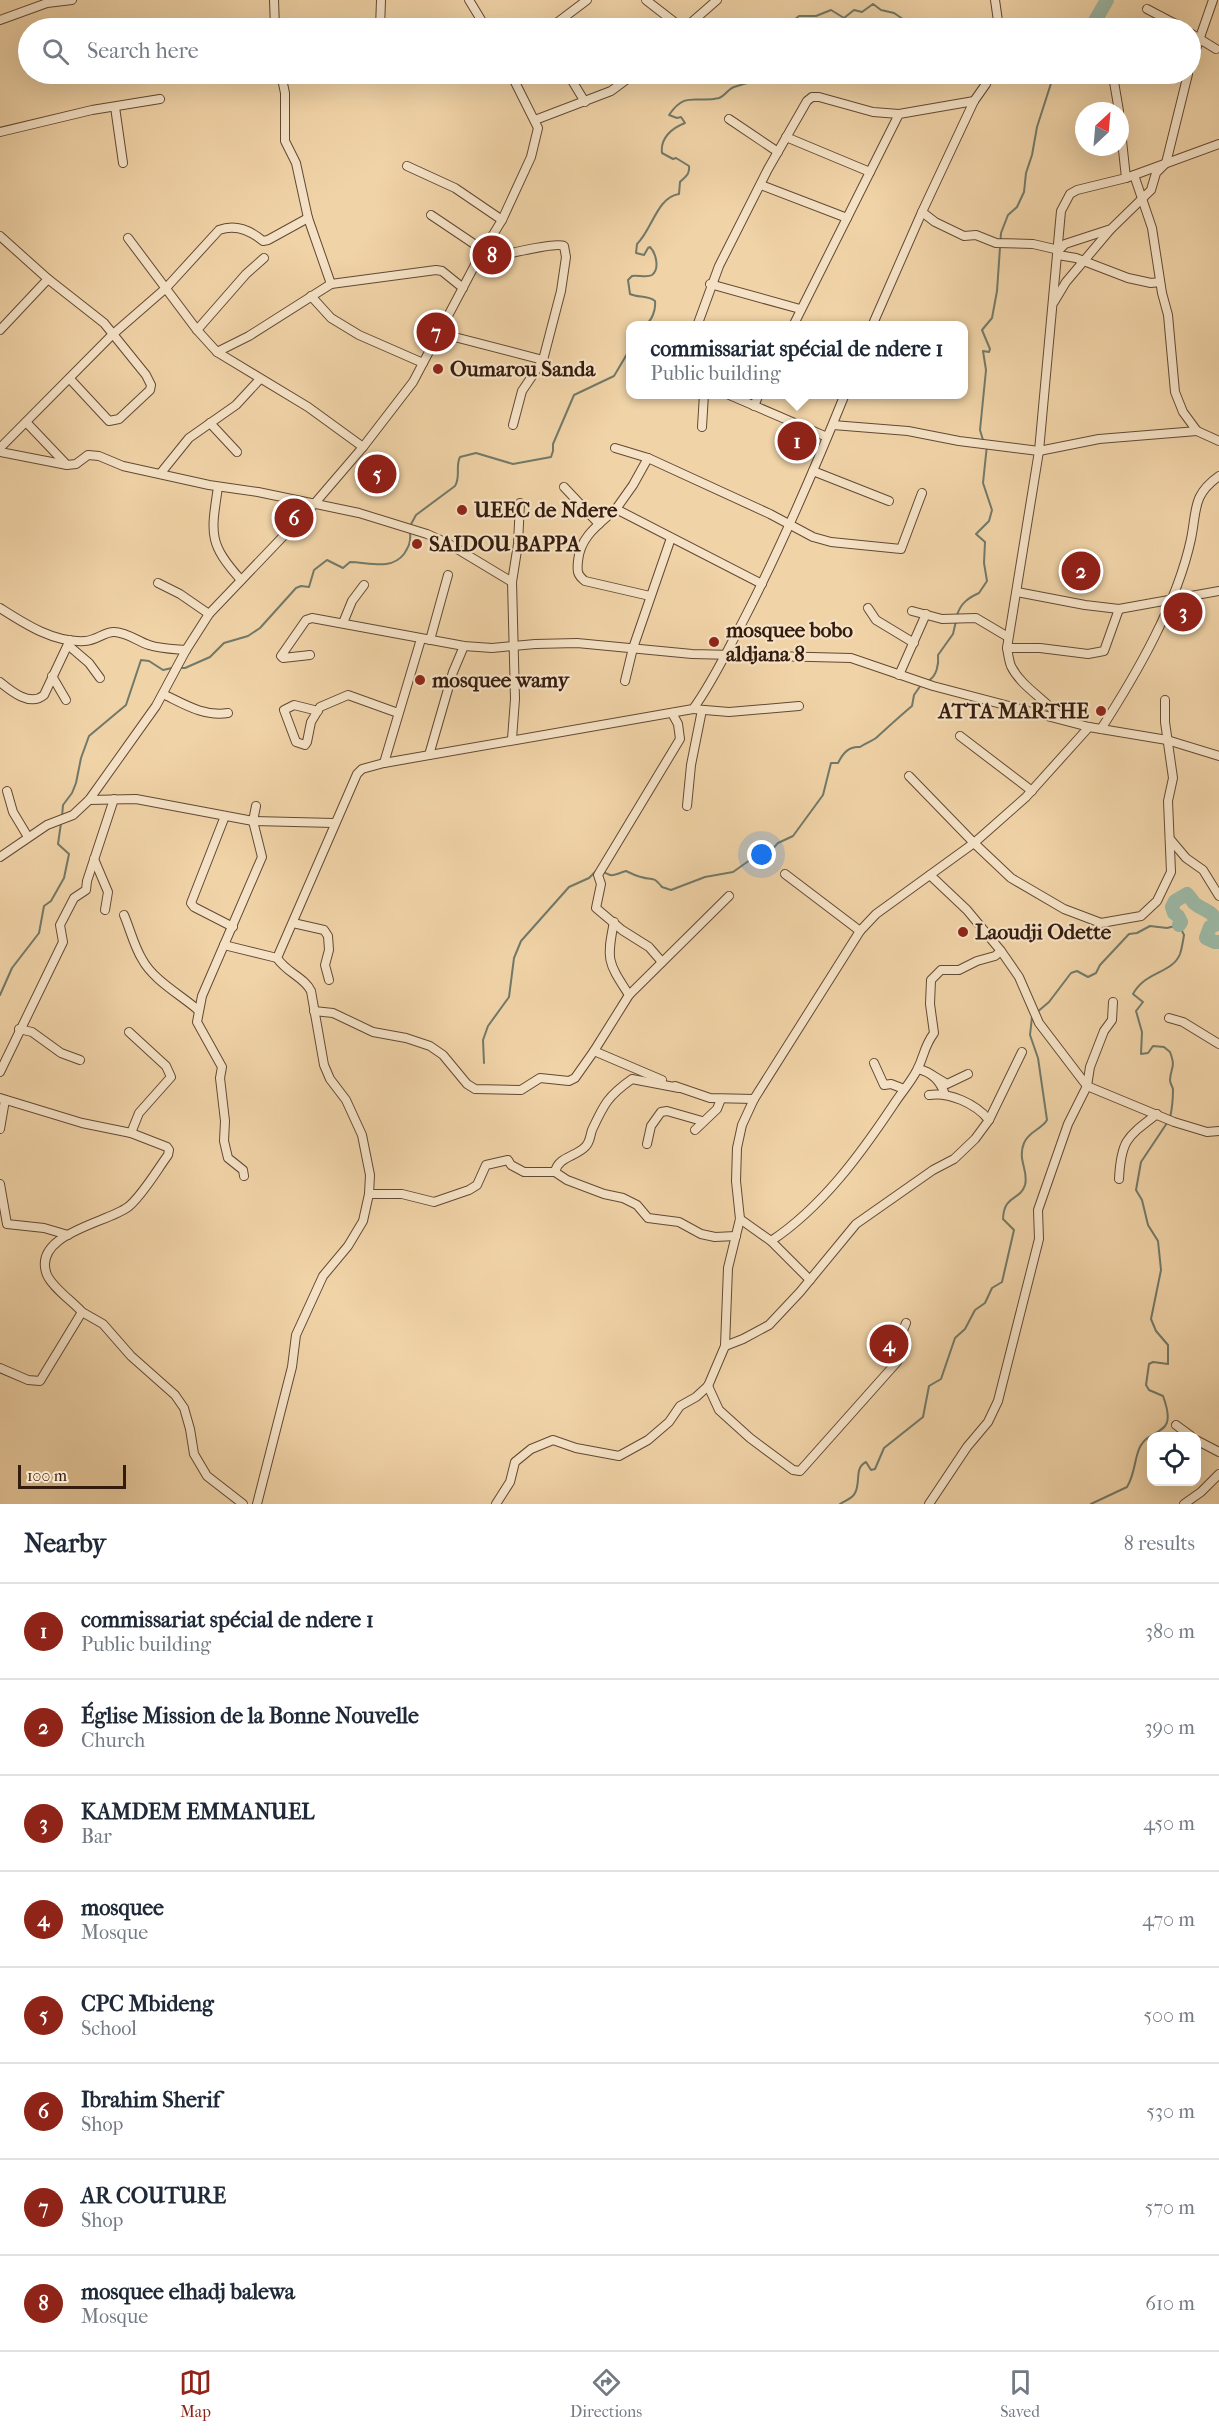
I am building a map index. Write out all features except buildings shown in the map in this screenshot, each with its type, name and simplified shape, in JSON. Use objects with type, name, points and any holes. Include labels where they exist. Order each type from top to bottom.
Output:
[{"type":"street","points":[[0,20],[46,3],[70,0]]},
{"type":"street","points":[[274,0],[275,18]]},
{"type":"street","points":[[380,18],[381,0]]},
{"type":"street","points":[[469,0],[480,18]]},
{"type":"street","points":[[563,18],[587,0]]},
{"type":"street","points":[[646,0],[670,18]]},
{"type":"street","points":[[695,18],[717,0]]},
{"type":"street","points":[[995,0],[998,18]]},
{"type":"street","points":[[1213,0],[1201,39],[1216,49]]},
{"type":"street","points":[[1147,9],[1164,18]]},
{"type":"street","points":[[283,84],[285,141],[296,163],[308,218],[331,284]]},
{"type":"street","points":[[0,857],[28,837],[73,815],[89,800],[163,694],[186,650],[209,614],[315,503],[363,447],[413,382],[483,250],[502,220],[535,147],[537,128],[535,120],[516,84]]},
{"type":"street","points":[[574,84],[585,102]]},
{"type":"street","points":[[535,120],[611,92],[621,84]]},
{"type":"street","points":[[874,321],[974,101],[986,84]]},
{"type":"street","points":[[1114,84],[1117,102]]},
{"type":"street","points":[[1054,302],[1066,282],[1111,229],[1151,190],[1156,173],[1166,163],[1186,84]]},
{"type":"street","points":[[699,321],[710,284],[801,107],[812,97],[873,112],[899,114],[974,101]]},
{"type":"street","points":[[0,132],[160,99]]},
{"type":"street","points":[[114,107],[123,163]]},
{"type":"street","points":[[795,321],[899,114]]},
{"type":"street","points":[[729,119],[778,152]]},
{"type":"street","points":[[786,137],[870,172]]},
{"type":"street","points":[[1061,719],[1052,707],[1022,681],[1011,666],[1007,648],[1039,451],[1061,211],[1070,194],[1077,190],[1130,177],[1219,144]]},
{"type":"street","points":[[1126,156],[1130,177],[1152,228],[1160,282],[1168,315],[1175,393],[1183,412],[1197,431]]},
{"type":"street","points":[[407,166],[455,188],[502,220]]},
{"type":"street","points":[[761,184],[846,218]]},
{"type":"street","points":[[922,212],[935,222],[964,236],[976,235],[996,243],[1033,244],[1086,261],[1120,276],[1151,283],[1160,282]]},
{"type":"street","points":[[431,215],[483,250]]},
{"type":"street","points":[[0,450],[112,334],[166,288],[219,230],[225,227],[252,231],[262,241],[308,218]]},
{"type":"street","points":[[1058,253],[1065,244],[1111,229]]},
{"type":"street","points":[[0,236],[48,279],[104,323],[146,375],[151,386],[150,390],[118,419],[109,421],[69,379]]},
{"type":"street","points":[[128,238],[197,330],[217,352],[308,407],[363,447]]},
{"type":"street","points":[[477,261],[543,246],[558,244],[564,246],[566,257],[563,284],[543,360],[522,391],[513,425]]},
{"type":"street","points":[[197,330],[246,274],[264,258]]},
{"type":"street","points":[[217,352],[249,336],[331,284],[436,270],[442,271],[463,288]]},
{"type":"street","points":[[0,330],[48,279]]},
{"type":"street","points":[[710,284],[800,309]]},
{"type":"street","points":[[311,296],[331,318],[359,335],[423,363]]},
{"type":"street","points":[[440,333],[543,360]]},
{"type":"street","points":[[160,474],[181,447],[236,405],[260,379]]},
{"type":"street","points":[[702,427],[704,399]]},
{"type":"street","points":[[738,399],[827,437]]},
{"type":"street","points":[[754,406],[757,399]]},
{"type":"street","points":[[687,806],[698,709],[762,584],[843,399]]},
{"type":"street","points":[[26,422],[67,465]]},
{"type":"street","points":[[210,423],[237,452]]},
{"type":"street","points":[[833,425],[908,431],[959,441],[1039,451],[1099,439],[1197,431],[1219,441]]},
{"type":"street","points":[[615,448],[648,458],[813,537],[831,542],[901,549],[922,493]]},
{"type":"street","points":[[0,450],[67,465],[76,464],[88,455],[109,459],[123,466],[218,487],[315,503],[359,513],[449,543],[512,582]]},
{"type":"street","points":[[648,458],[616,509],[585,537],[579,551],[577,570],[579,577],[585,581],[650,596]]},
{"type":"street","points":[[813,471],[889,501]]},
{"type":"street","points":[[1101,729],[1121,696],[1171,600],[1191,540],[1196,501],[1203,489],[1219,476]]},
{"type":"street","points":[[218,487],[213,519],[215,543],[226,563],[241,580]]},
{"type":"street","points":[[564,487],[599,524]]},
{"type":"street","points":[[512,739],[515,699],[512,582],[518,544],[520,503]]},
{"type":"street","points":[[616,509],[762,584]]},
{"type":"street","points":[[625,681],[633,648],[671,538]]},
{"type":"street","points":[[430,640],[448,575]]},
{"type":"street","points":[[158,582],[209,614]]},
{"type":"street","points":[[343,623],[352,601],[364,585]]},
{"type":"street","points":[[1017,592],[1084,605],[1119,609],[1219,591]]},
{"type":"street","points":[[0,608],[26,625],[69,643],[100,678]]},
{"type":"street","points":[[868,608],[876,620],[914,643]]},
{"type":"street","points":[[1007,648],[1040,648],[1088,654],[1104,651],[1119,609]]},
{"type":"street","points":[[912,611],[942,619],[976,618],[1008,637]]},
{"type":"street","points":[[899,675],[926,614]]},
{"type":"street","points":[[310,655],[283,658],[281,656],[306,620],[319,618],[464,646],[513,647],[577,643],[725,656],[851,658],[933,686],[1089,727],[1167,740],[1219,756]]},
{"type":"street","points":[[69,643],[101,638],[106,633],[112,632],[127,634],[155,646],[186,650]]},
{"type":"street","points":[[384,763],[421,639]]},
{"type":"street","points":[[0,682],[12,692],[34,700],[44,695],[69,643]]},
{"type":"street","points":[[429,755],[453,672],[464,646]]},
{"type":"street","points":[[52,676],[66,700]]},
{"type":"street","points":[[163,694],[206,714],[228,713]]},
{"type":"street","points":[[318,711],[294,705],[284,710],[296,742],[304,745],[307,742],[311,722],[318,711],[320,707],[348,695],[398,713]]},
{"type":"street","points":[[909,776],[1011,879],[1030,891],[1064,909],[1101,923],[1141,916],[1157,901],[1171,872],[1168,801],[1173,778],[1167,740],[1165,700]]},
{"type":"street","points":[[277,958],[334,823],[357,774],[363,769],[512,739],[698,709],[729,712],[799,706]]},
{"type":"street","points":[[662,962],[649,947],[596,908],[601,884],[598,875],[680,739],[678,724],[672,713]]},
{"type":"street","points":[[496,1504],[510,1482],[515,1462],[531,1449],[553,1440],[576,1448],[619,1456],[648,1440],[669,1422],[680,1406],[696,1397],[708,1386],[724,1346],[728,1268],[740,1219],[736,1181],[737,1148],[742,1125],[754,1099],[860,931],[876,914],[974,843],[1032,791],[1089,727]]},
{"type":"street","points":[[960,736],[1032,791]]},
{"type":"street","points":[[7,791],[13,812],[28,837]]},
{"type":"street","points":[[0,1072],[63,942],[60,925],[74,898],[86,890],[114,799]]},
{"type":"street","points":[[89,800],[136,799],[253,820],[334,823]]},
{"type":"street","points":[[244,1176],[243,1170],[228,1158],[224,1140],[225,1113],[220,1078],[222,1067],[199,1027],[198,1010],[262,856],[253,820],[256,806]]},
{"type":"street","points":[[225,816],[191,903],[194,907],[233,927]]},
{"type":"street","points":[[1170,839],[1186,858],[1203,870],[1219,896]]},
{"type":"street","points":[[94,859],[108,892],[105,910]]},
{"type":"street","points":[[785,874],[860,931]]},
{"type":"street","points":[[930,876],[967,910],[1001,951],[1018,977],[1039,1023],[1087,1086],[1174,1122],[1207,1132],[1219,1131]]},
{"type":"street","points":[[314,1011],[333,1013],[373,1032],[406,1038],[430,1046],[442,1055],[466,1084],[475,1089],[520,1090],[540,1078],[569,1081],[594,1051],[629,995],[729,896]]},
{"type":"street","points":[[124,915],[142,960],[161,982],[175,990],[198,1010]]},
{"type":"street","points":[[614,922],[607,953],[614,972],[629,995]]},
{"type":"street","points":[[293,923],[324,930],[328,936],[329,950],[325,965],[329,980]]},
{"type":"street","points":[[224,945],[277,958],[290,973],[307,984],[324,1065],[330,1079],[346,1100],[362,1135],[370,1175],[369,1194],[363,1221],[348,1246],[323,1276],[296,1335],[292,1367],[257,1504]]},
{"type":"street","points":[[771,1240],[786,1230],[842,1176],[880,1126],[918,1069],[925,1046],[934,1033],[930,1004],[931,980],[941,970],[959,970],[976,961],[995,956],[1001,951]]},
{"type":"street","points":[[929,1504],[967,1447],[988,1422],[998,1401],[1040,1239],[1038,1210],[1068,1124],[1087,1086],[1090,1067],[1104,1031],[1112,1020],[1113,1002]]},
{"type":"street","points":[[1169,1018],[1184,1022],[1219,1044]]},
{"type":"street","points":[[19,1029],[32,1032],[61,1053],[80,1060]]},
{"type":"street","points":[[129,1032],[166,1066],[171,1077],[139,1113],[131,1133]]},
{"type":"street","points":[[594,1051],[694,1094],[721,1099],[754,1099]]},
{"type":"street","points":[[724,1346],[769,1325],[856,1224],[933,1170],[954,1159],[975,1139],[989,1119],[1022,1052]]},
{"type":"street","points":[[874,1063],[884,1085],[891,1084],[904,1089]]},
{"type":"street","points":[[918,1069],[947,1084],[968,1074]]},
{"type":"street","points":[[932,1075],[940,1083],[945,1095]]},
{"type":"street","points":[[555,1172],[556,1165],[568,1155],[575,1155],[587,1146],[607,1098],[632,1080],[679,1088]]},
{"type":"street","points":[[928,1095],[945,1095],[963,1102],[989,1119]]},
{"type":"street","points":[[0,1129],[3,1099],[82,1123],[131,1133],[167,1147],[168,1155],[130,1206],[56,1241],[45,1264],[48,1276],[82,1312],[103,1324],[131,1356],[175,1395],[184,1408],[194,1454],[207,1476],[243,1504]]},
{"type":"street","points":[[647,1144],[651,1126],[661,1112],[675,1112],[702,1121],[708,1120],[717,1109],[721,1099]]},
{"type":"street","points":[[1119,1179],[1121,1150],[1127,1138],[1159,1115]]},
{"type":"street","points":[[695,1130],[702,1121]]},
{"type":"street","points":[[369,1194],[402,1194],[434,1202],[469,1190],[477,1185],[486,1165],[508,1160],[511,1165],[524,1172],[555,1172],[567,1180],[604,1194],[623,1198],[637,1205],[648,1218],[679,1222],[701,1234],[715,1237],[736,1236]]},
{"type":"street","points":[[0,1184],[7,1224],[44,1228],[68,1235]]},
{"type":"street","points":[[740,1219],[771,1240],[810,1280]]},
{"type":"street","points":[[0,1368],[28,1380],[40,1381],[82,1312]]},
{"type":"street","points":[[708,1386],[719,1410],[753,1440],[793,1470],[800,1471],[871,1394],[897,1362],[900,1357],[898,1343],[906,1323]]},
{"type":"street","points":[[1176,1425],[1185,1432]]},
{"type":"street","points":[[1201,1442],[1219,1452]]},
{"type":"street","points":[[1184,1504],[1202,1492],[1219,1474]]},
{"type":"waterway","points":[[1097,18],[1107,0]]},
{"type":"waterway","points":[[844,18],[854,10],[862,12],[873,4],[881,10],[894,13],[901,18]]},
{"type":"waterway","points":[[796,18],[816,16],[831,10],[844,18]]},
{"type":"waterway","points":[[649,321],[653,315],[655,301],[630,294],[628,280],[632,276],[652,275],[656,269],[656,261],[650,247],[644,255],[636,253],[637,244],[665,201],[679,194],[680,182],[689,172],[689,166],[662,153],[663,143],[668,134],[685,123],[681,117],[669,115],[675,107],[686,100],[719,98],[732,88],[743,84]]},
{"type":"waterway","points":[[983,440],[980,430],[986,370],[983,351],[989,352],[990,349],[982,330],[992,318],[997,291],[1001,233],[1008,215],[1017,207],[1024,192],[1037,127],[1051,84]]},
{"type":"waterway","points":[[410,526],[416,515],[455,486],[460,457],[476,453],[513,464],[551,457],[553,444],[574,395],[614,376],[626,356]]},
{"type":"waterway","points":[[957,615],[963,604],[979,593],[987,581],[984,563],[985,542],[976,534],[989,521],[992,510],[983,483],[987,445]]},
{"type":"waterway","points":[[178,668],[185,668],[210,657],[224,643],[248,636],[260,628],[296,588],[309,587],[314,570],[327,560],[343,568],[350,562],[379,564],[393,562],[406,551],[410,541],[410,532]]},
{"type":"waterway","points":[[928,681],[935,673],[938,666],[938,655],[953,634],[956,621]]},
{"type":"waterway","points":[[62,817],[63,805],[76,783],[81,758],[89,736],[126,705],[141,660],[149,661],[163,670],[172,668]]},
{"type":"waterway","points":[[484,1063],[483,1040],[488,1026],[509,997],[514,958],[521,941],[569,887],[589,878],[598,869],[612,875],[626,871],[654,880],[662,887],[671,890],[705,877],[733,872],[750,860],[759,859],[768,854],[778,843],[793,836],[823,795],[831,763],[838,763],[844,753],[850,749],[860,747],[876,738],[912,706],[914,695],[921,685]]},
{"type":"waterway","points":[[0,995],[12,968],[39,933],[44,906],[51,901],[64,878],[69,854],[58,844],[61,823]]},
{"type":"waterway","points":[[1179,925],[1181,922],[1172,907],[1175,901],[1187,894],[1197,906],[1208,911],[1216,919],[1217,924],[1210,927],[1206,938],[1219,942]]},
{"type":"waterway","points":[[1036,1013],[1049,1002],[1071,973],[1077,971],[1088,977],[1096,973],[1100,965],[1129,934],[1137,933],[1150,926],[1167,928],[1179,925],[1184,935],[1181,952],[1176,961],[1144,981],[1133,994],[1143,1002],[1136,1011],[1142,1032],[1141,1054],[1148,1053],[1153,1046],[1164,1047],[1172,1057],[1170,1080],[1173,1092],[1170,1118]]},
{"type":"waterway","points":[[840,1504],[855,1493],[862,1465],[866,1462],[871,1470],[875,1469],[884,1448],[923,1417],[929,1386],[941,1379],[955,1338],[965,1329],[975,1310],[985,1303],[992,1288],[1002,1282],[1014,1230],[1003,1219],[1004,1211],[1009,1201],[1020,1194],[1025,1185],[1026,1175],[1022,1160],[1024,1143],[1047,1120],[1038,1058],[1030,1035],[1032,1017]]},
{"type":"waterway","points":[[1091,1504],[1127,1487],[1142,1443],[1165,1426],[1168,1420],[1163,1396],[1149,1390],[1146,1385],[1149,1364],[1153,1362],[1168,1364],[1168,1345],[1156,1331],[1151,1319],[1161,1270],[1158,1241],[1148,1225],[1142,1200],[1136,1190],[1141,1162],[1167,1123]]},
{"type":"place","name":"mosquee elhadj balewa","points":[[492,255]]},
{"type":"place","name":"AR COUTURE","points":[[436,332]]},
{"type":"place","name":"Oumarou Sanda","points":[[438,369]]},
{"type":"place","name":"commissariat spécial de ndere 1","points":[[797,441]]},
{"type":"place","name":"CPC Mbideng","points":[[377,474]]},
{"type":"place","name":"UEEC de Ndere","points":[[462,510]]},
{"type":"place","name":"Ibrahim Sherif","points":[[294,518]]},
{"type":"place","name":"SAIDOU BAPPA","points":[[417,544]]},
{"type":"place","name":"Église Mission de la Bonne Nouvelle","points":[[1081,571]]},
{"type":"place","name":"KAMDEM EMMANUEL","points":[[1183,612]]},
{"type":"place","name":"mosquee bobo aldjana 8","points":[[714,642]]},
{"type":"place","name":"mosquee wamy","points":[[420,680]]},
{"type":"place","name":"ATTA MARTHE","points":[[1101,711]]},
{"type":"place","name":"Laoudji Odette","points":[[963,932]]},
{"type":"place","name":"mosquee","points":[[889,1344]]}]
